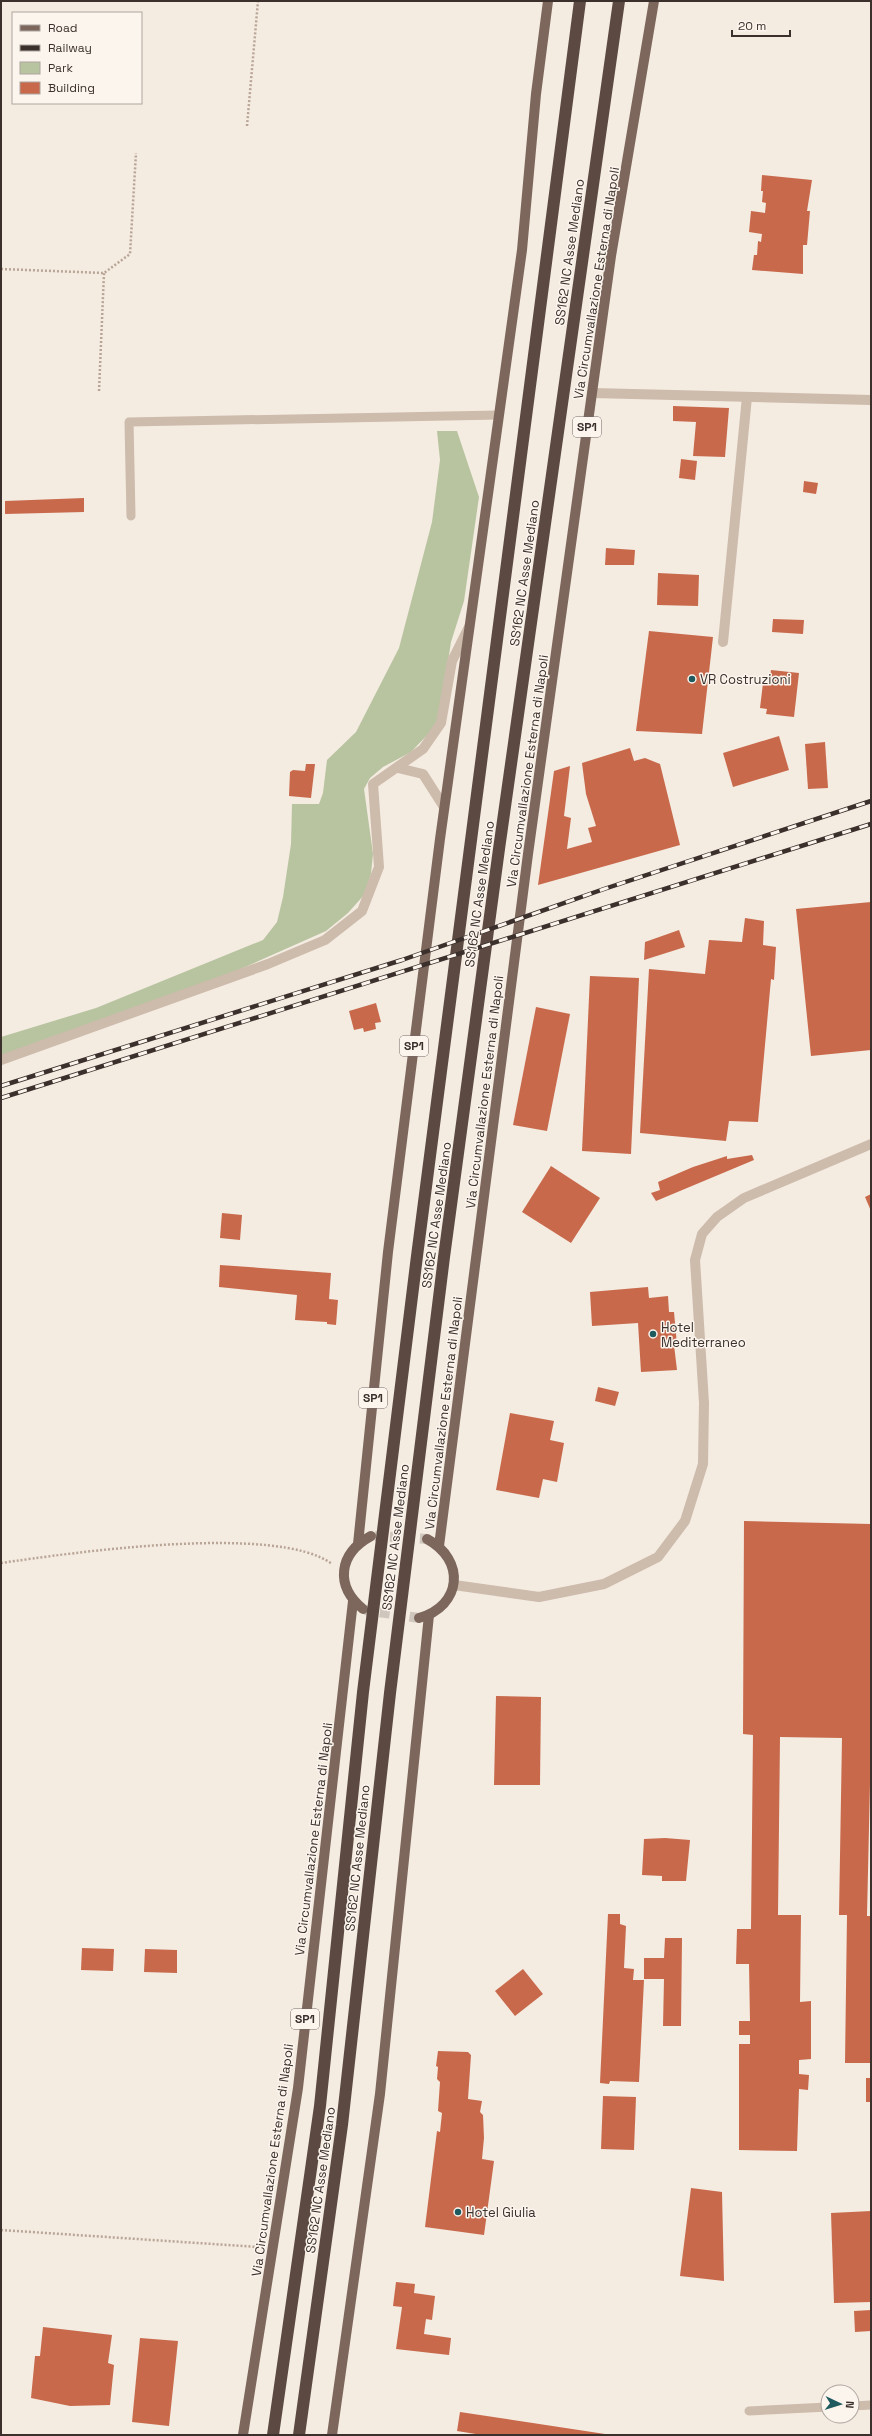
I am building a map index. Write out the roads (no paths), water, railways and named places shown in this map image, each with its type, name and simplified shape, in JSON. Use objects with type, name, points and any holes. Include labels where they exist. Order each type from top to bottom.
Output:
[{"type":"highway","name":"SS162 NC Asse Mediano","points":[[273,2435],[320,2106],[363,1692],[417,1256],[472,844],[580,1]]},
{"type":"highway","name":"SS162 NC Asse Mediano","points":[[298,2435],[342,2125],[390,1692],[441,1281],[499,849],[619,1]]},
{"type":"main road","name":"SP1","points":[[358,1544],[388,1252],[444,807],[522,250],[536,94],[548,1]]},
{"type":"main road","name":"Via Circumvallazione Esterna di Napoli","points":[[439,1546],[528,854],[611,256],[654,1]]},
{"type":"main road","name":"SP1","points":[[363,1610],[353,1601],[346,1590],[344,1577],[345,1564],[350,1552],[358,1544],[371,1536]]},
{"type":"main road","name":"Via Circumvallazione Esterna di Napoli","points":[[332,2435],[380,2094],[424,1617],[443,1606],[451,1595],[454,1585],[454,1568],[448,1556],[439,1546],[427,1539]]},
{"type":"main road","name":"Via Circumvallazione Esterna di Napoli","points":[[243,2435],[298,2088],[353,1601]]},
{"type":"street","points":[[592,393],[871,400]]},
{"type":"street","points":[[723,642],[747,397]]},
{"type":"street","points":[[1,1060],[268,964],[325,940],[362,911],[379,867],[373,784],[398,768],[423,749],[442,723],[452,660],[470,626]]},
{"type":"street","points":[[398,768],[423,774],[444,807]]},
{"type":"street","points":[[454,1585],[539,1596],[604,1584],[658,1557],[685,1521],[703,1464],[704,1403],[695,1260],[702,1234],[717,1217],[744,1198],[871,1144]]},
{"type":"lane","points":[[131,516],[129,422],[499,415]]},
{"type":"lane","points":[[860,2405],[871,2404]]},
{"type":"lane","points":[[750,2411],[820,2407]]},
{"type":"tunnel","points":[[375,1536],[427,1539]]},
{"type":"tunnel","points":[[365,1610],[419,1618]]},
{"type":"railway","points":[[1,1086],[402,960],[604,889],[871,801]]},
{"type":"railway","points":[[1,1098],[871,824]]},
{"type":"place","name":"VR Costruzioni","points":[[692,679]]},
{"type":"place","name":"Hotel Mediterraneo","points":[[653,1334]]},
{"type":"place","name":"Hotel Giulia","points":[[458,2212]]}]
